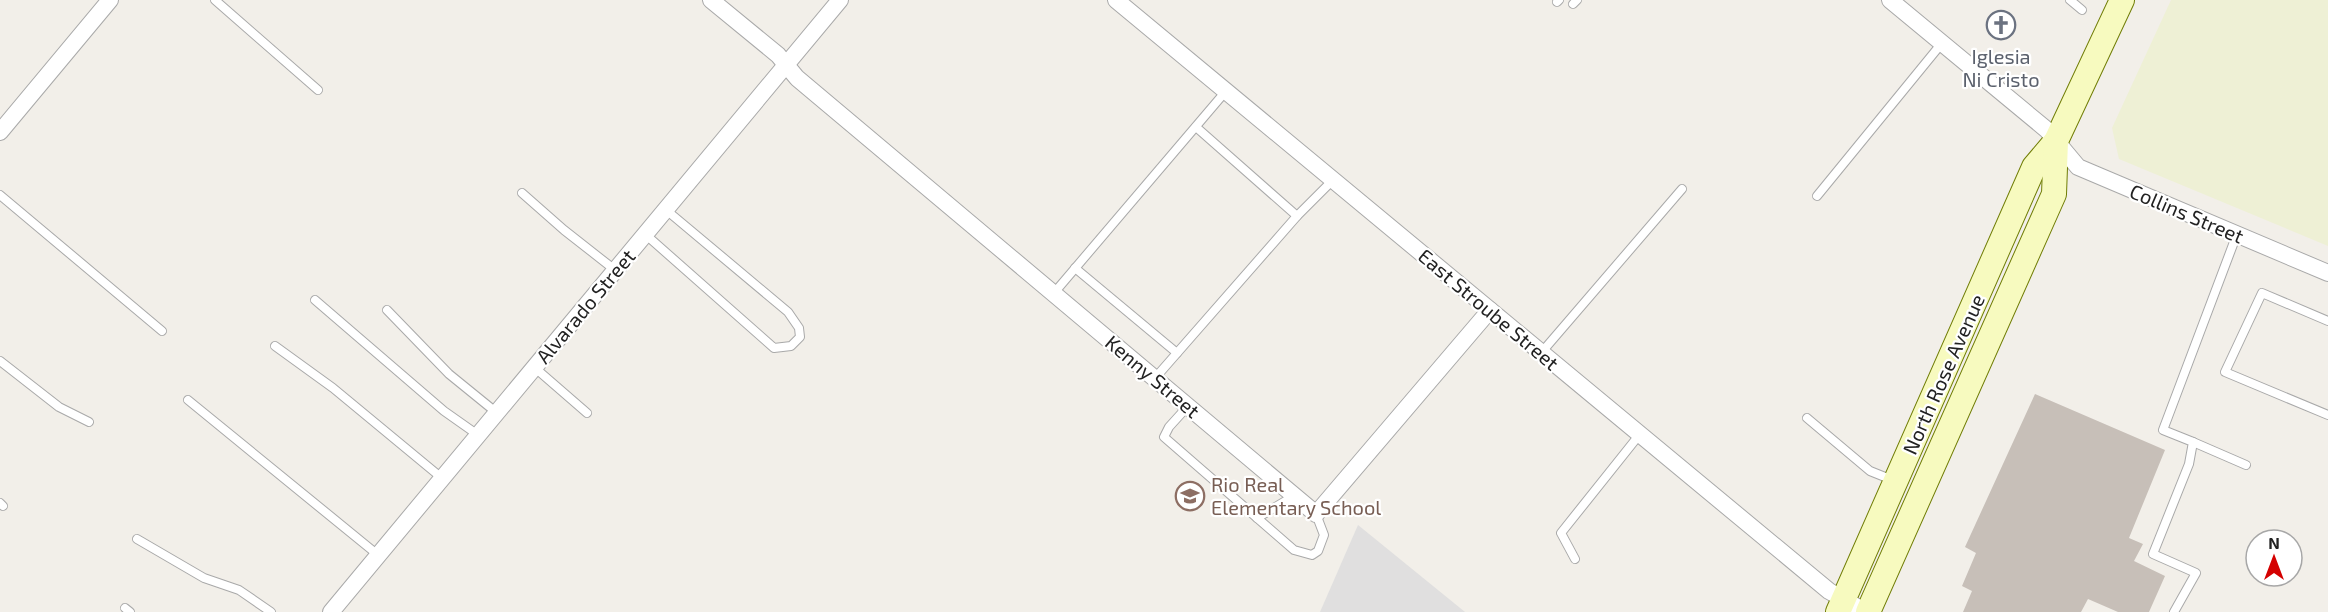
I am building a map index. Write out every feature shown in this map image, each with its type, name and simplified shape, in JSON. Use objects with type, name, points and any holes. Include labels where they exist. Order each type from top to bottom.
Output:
[{"type":"main road","name":"North Rose Avenue","points":[[1841,606],[2034,167],[2056,141],[2122,0]]},
{"type":"main road","name":"North Rose Avenue","points":[[1867,612],[2054,194],[2056,141]]},
{"type":"street","points":[[0,132],[110,0]]},
{"type":"street","name":"Kenny Street","points":[[711,0],[777,55],[785,66],[1316,514]]},
{"type":"street","name":"Alvarado Street","points":[[331,612],[840,0]]},
{"type":"street","name":"East Stroube Street","points":[[1116,0],[1829,591],[1841,606],[1867,612]]},
{"type":"street","name":"Collins Street","points":[[1890,0],[2047,130],[2078,167],[2328,273]]},
{"type":"street","points":[[1316,514],[1490,310]]},
{"type":"lane","points":[[215,0],[318,90]]},
{"type":"lane","points":[[2070,0],[2082,10]]},
{"type":"lane","points":[[1817,196],[1942,43]]},
{"type":"lane","points":[[1054,293],[1226,91]]},
{"type":"lane","points":[[1196,127],[1297,216]]},
{"type":"lane","points":[[1156,377],[1297,216],[1333,180]]},
{"type":"lane","points":[[1541,353],[1682,189]]},
{"type":"lane","points":[[522,193],[615,270]]},
{"type":"lane","points":[[0,195],[162,331]]},
{"type":"lane","points":[[645,234],[774,348],[791,346],[800,337],[799,328],[788,312],[665,209]]},
{"type":"lane","points":[[2237,234],[2163,429],[2246,465]]},
{"type":"lane","points":[[1075,268],[1177,353]]},
{"type":"lane","points":[[2327,320],[2262,293],[2225,372],[2328,415]]},
{"type":"lane","points":[[315,300],[444,411],[478,435]]},
{"type":"lane","points":[[387,310],[449,374],[497,413]]},
{"type":"lane","points":[[275,346],[333,388],[443,479]]},
{"type":"lane","points":[[0,361],[59,407],[89,422]]},
{"type":"lane","points":[[534,367],[587,413]]},
{"type":"lane","points":[[188,400],[378,555]]},
{"type":"lane","points":[[1189,406],[1169,427],[1164,437],[1294,550],[1312,555],[1318,551],[1324,536],[1316,514]]},
{"type":"lane","points":[[1807,417],[1870,471],[1896,481]]},
{"type":"lane","points":[[1575,559],[1561,533],[1640,434]]},
{"type":"lane","points":[[2174,612],[2196,573],[2153,554],[2189,464],[2193,441]]},
{"type":"lane","points":[[1257,518],[1294,495]]},
{"type":"lane","points":[[137,539],[204,578],[239,590],[272,612]]},
{"type":"shaded area","points":[[1358,525],[1465,612],[1320,612]]},
{"type":"green space","points":[[2171,0],[2328,0],[2328,246],[2119,159],[2112,128]]},
{"type":"building","points":[[2035,394],[2165,450],[2129,538],[2143,544],[2134,561],[2165,576],[2149,612],[2118,612],[2088,599],[2081,612],[1963,612],[1972,591],[1962,586],[1976,553],[1965,547]]},
{"type":"place","name":"Iglesia Ni Cristo","points":[[2001,25]]},
{"type":"place","name":"Rio Real Elementary School","points":[[1190,496]]}]
